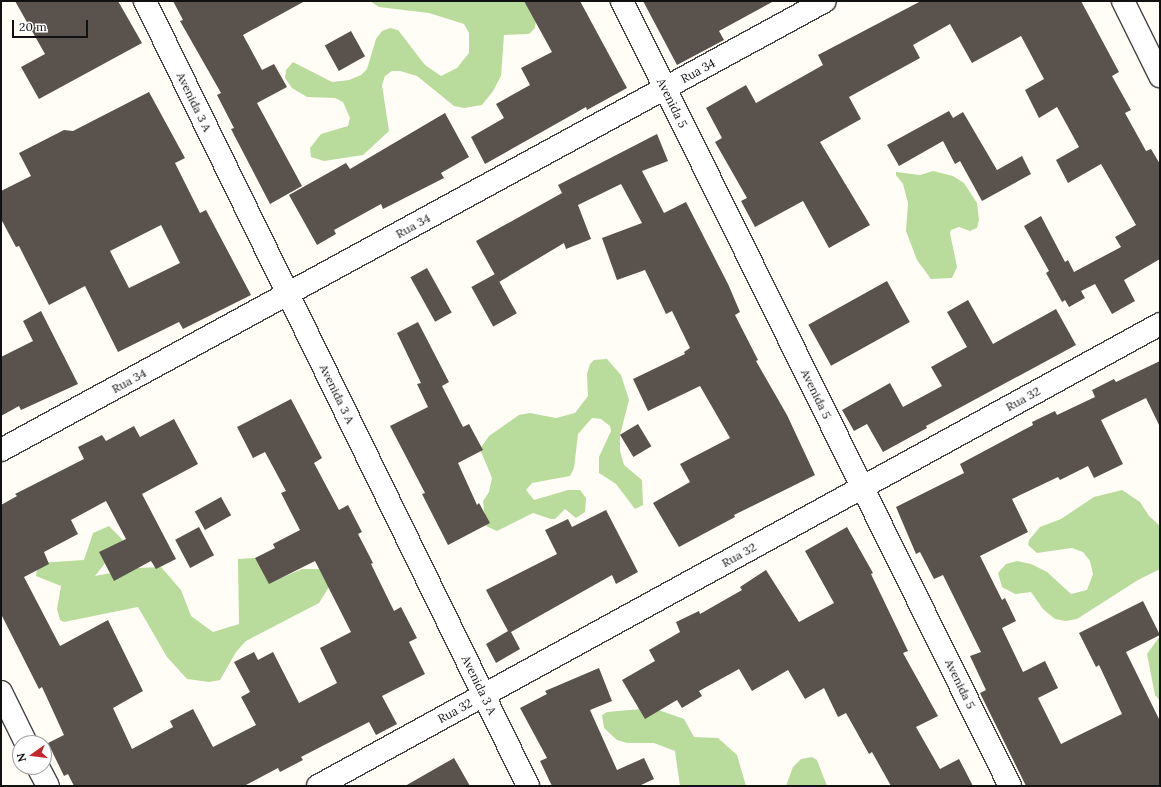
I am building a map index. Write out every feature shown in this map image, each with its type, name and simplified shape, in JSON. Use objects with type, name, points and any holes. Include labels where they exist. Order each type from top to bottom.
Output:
[{"type":"street","name":"Avenida 3 A","points":[[145,1],[528,786]]},
{"type":"street","name":"Avenida 5","points":[[622,1],[1010,786]]},
{"type":"street","name":"Rua 34","points":[[1,450],[825,1]]},
{"type":"street","points":[[1123,1],[1160,76]]},
{"type":"street","name":"Rua 32","points":[[318,786],[1160,324]]},
{"type":"street","points":[[1,692],[22,735]]},
{"type":"street","points":[[42,775],[48,786]]},
{"type":"green space","points":[[370,1],[524,1],[533,11],[536,19],[535,28],[529,34],[504,35],[501,76],[493,91],[482,105],[464,108],[454,106],[417,76],[400,71],[392,71],[385,76],[382,85],[389,131],[363,155],[324,161],[311,157],[310,148],[321,134],[348,126],[350,118],[343,102],[335,98],[307,97],[292,88],[285,78],[286,70],[293,62],[332,82],[349,80],[361,75],[367,69],[376,39],[382,31],[390,28],[398,30],[425,65],[441,76],[457,68],[469,53],[469,33],[464,24],[429,13],[379,7]]},
{"type":"green space","points":[[933,171],[953,176],[964,183],[977,203],[979,220],[977,228],[970,231],[959,227],[951,230],[950,233],[957,267],[952,278],[931,279],[917,260],[906,231],[908,203],[903,184],[896,175],[896,172],[920,175]]},
{"type":"green space","points":[[607,359],[621,375],[629,400],[620,435],[620,451],[624,465],[642,480],[643,505],[635,509],[616,484],[599,473],[599,457],[611,431],[610,426],[601,419],[592,418],[578,434],[574,468],[570,476],[532,483],[526,490],[534,500],[568,490],[580,490],[586,498],[585,512],[576,518],[565,509],[555,519],[533,513],[497,531],[486,526],[483,501],[489,492],[492,478],[480,449],[489,436],[519,415],[530,413],[556,418],[575,413],[588,396],[587,374],[590,364],[594,360]]},
{"type":"green space","points":[[1122,490],[1140,502],[1149,516],[1160,526],[1160,569],[1138,580],[1077,619],[1066,621],[1055,619],[1043,609],[1031,592],[1015,594],[1002,587],[998,573],[1006,564],[1017,561],[1031,564],[1047,572],[1071,594],[1087,590],[1093,574],[1090,561],[1083,552],[1072,548],[1037,553],[1028,545],[1029,540],[1040,527],[1061,519],[1094,497]]},
{"type":"green space","points":[[109,526],[123,540],[95,576],[137,568],[161,567],[181,590],[191,616],[213,632],[239,624],[238,559],[255,558],[270,579],[281,578],[302,569],[319,569],[329,587],[319,603],[246,641],[236,652],[220,680],[209,682],[187,679],[167,657],[138,607],[64,622],[60,620],[57,609],[61,586],[36,576],[38,563],[84,560],[93,533]]},
{"type":"green space","points":[[1160,636],[1160,701],[1155,695],[1147,654]]},
{"type":"green space","points":[[653,708],[684,719],[694,737],[718,738],[737,755],[746,786],[680,786],[675,751],[654,743],[627,743],[617,740],[604,728],[602,715],[607,712]]},
{"type":"green space","points":[[812,757],[817,760],[827,786],[786,786],[793,767],[801,759]]},
{"type":"building","points":[[15,1],[118,1],[142,43],[39,99],[21,67],[45,54]]},
{"type":"building","points":[[173,1],[305,1],[243,35],[262,70],[274,64],[287,87],[257,103],[302,186],[270,204],[231,129],[234,128],[217,95],[221,93],[180,21],[183,20]]},
{"type":"building","points":[[524,1],[580,1],[627,88],[587,110],[586,107],[485,164],[471,137],[504,118],[496,104],[530,85],[521,68],[552,52]]},
{"type":"building","points":[[643,1],[774,1],[719,31],[724,40],[677,65]]},
{"type":"building","points":[[921,1],[1081,1],[1119,72],[1112,76],[1131,110],[1125,113],[1146,151],[1151,149],[1160,164],[1160,259],[1124,280],[1135,301],[1112,314],[1095,284],[1081,291],[1085,298],[1069,307],[1065,300],[1062,302],[1046,273],[1049,271],[1024,226],[1041,216],[1065,262],[1068,260],[1074,272],[1121,247],[1115,237],[1136,225],[1101,164],[1068,183],[1056,160],[1079,147],[1057,107],[1039,118],[1025,90],[1044,79],[1021,36],[972,63],[950,24],[913,45],[920,58],[849,97],[861,119],[820,142],[870,225],[829,248],[803,201],[755,227],[741,201],[747,198],[715,142],[722,138],[706,108],[746,85],[756,103],[823,65],[818,55]]},
{"type":"building","points":[[351,31],[365,56],[339,71],[325,46]]},
{"type":"building","points":[[149,92],[185,158],[175,163],[200,213],[206,210],[251,295],[183,329],[179,322],[118,352],[85,286],[49,305],[19,246],[16,247],[1,219],[1,191],[31,176],[19,153],[64,130],[73,131]],"holes":[[[161,225],[180,263],[129,288],[110,251]]]},
{"type":"building","points":[[949,111],[953,118],[963,112],[997,170],[1022,156],[1031,174],[982,201],[960,161],[955,164],[943,141],[899,166],[887,145]]},
{"type":"building","points":[[445,113],[469,157],[441,173],[444,178],[383,209],[381,204],[334,230],[336,234],[317,245],[289,195],[346,163],[350,169]]},
{"type":"building","points":[[657,134],[668,161],[642,171],[664,213],[686,202],[728,284],[740,312],[735,315],[758,360],[756,361],[787,415],[815,475],[734,515],[735,517],[679,547],[653,503],[690,482],[680,464],[730,438],[700,386],[648,411],[633,379],[685,354],[684,352],[690,348],[672,311],[666,314],[645,270],[617,280],[602,238],[642,223],[621,184],[578,205],[591,239],[566,249],[564,243],[499,282],[476,241],[562,193],[558,185]]},
{"type":"building","points":[[427,268],[452,313],[435,322],[410,277]]},
{"type":"building","points":[[495,274],[517,313],[493,326],[471,287]]},
{"type":"building","points":[[887,281],[910,322],[831,366],[808,325]]},
{"type":"building","points":[[968,300],[993,344],[1056,309],[1076,345],[926,426],[927,428],[883,452],[867,424],[854,431],[842,410],[890,383],[903,407],[942,386],[931,367],[967,347],[947,312]]},
{"type":"building","points":[[41,311],[78,384],[21,410],[19,406],[1,416],[1,357],[33,341],[23,321]]},
{"type":"building","points":[[418,322],[449,382],[442,386],[463,427],[469,424],[483,450],[458,463],[477,505],[479,503],[490,523],[448,545],[422,494],[425,493],[390,426],[428,407],[417,384],[421,383],[397,333]]},
{"type":"building","points":[[1160,361],[1160,427],[1146,398],[1101,420],[1123,464],[1094,478],[1088,466],[1060,480],[1058,477],[1012,499],[1028,532],[980,556],[1002,600],[1005,598],[1016,621],[1002,628],[1023,672],[1045,661],[1058,688],[1038,698],[1061,744],[1122,714],[1099,665],[1096,667],[1079,633],[1143,601],[1160,635],[1126,652],[1160,721],[1160,786],[1026,786],[980,693],[986,690],[970,656],[981,652],[943,575],[934,579],[920,552],[916,554],[896,507],[964,473],[960,464],[1033,425],[1032,422],[1055,411],[1057,415],[1095,397],[1092,390],[1114,379],[1116,382]]},
{"type":"building","points":[[291,399],[322,458],[314,463],[339,510],[348,505],[362,532],[358,534],[373,563],[371,564],[394,611],[401,607],[417,638],[409,642],[425,674],[382,696],[397,724],[376,735],[369,722],[301,757],[303,760],[280,772],[278,768],[244,786],[74,786],[68,774],[64,776],[52,751],[52,741],[64,735],[42,687],[39,689],[1,614],[1,505],[17,496],[15,494],[84,459],[78,447],[102,435],[106,441],[134,426],[140,437],[174,419],[198,464],[142,494],[176,559],[156,569],[151,561],[114,581],[99,552],[126,539],[106,501],[71,520],[78,534],[44,552],[49,564],[24,577],[60,646],[108,620],[143,691],[113,708],[132,749],[173,727],[170,721],[193,709],[213,747],[256,725],[241,697],[250,692],[234,662],[254,652],[258,660],[273,652],[299,703],[337,683],[320,648],[351,632],[315,561],[269,584],[255,558],[275,548],[273,544],[300,530],[281,493],[286,491],[265,452],[253,458],[237,427]]},
{"type":"building","points":[[638,424],[651,446],[633,457],[620,435]]},
{"type":"building","points":[[221,497],[231,515],[205,530],[195,512]]},
{"type":"building","points":[[606,510],[638,572],[616,584],[612,575],[511,632],[520,649],[496,663],[486,644],[508,631],[486,590],[557,554],[545,530],[568,519],[572,527]]},
{"type":"building","points":[[199,527],[214,555],[190,568],[175,540]]},
{"type":"building","points":[[847,527],[873,573],[871,574],[908,651],[903,653],[938,716],[916,727],[940,769],[959,759],[973,786],[891,786],[872,752],[869,754],[846,713],[838,717],[824,688],[805,699],[788,670],[752,691],[739,669],[699,691],[702,696],[682,708],[677,700],[645,719],[622,680],[655,661],[649,650],[680,632],[676,622],[699,611],[700,614],[742,590],[740,587],[766,570],[799,622],[834,603],[805,551]]},
{"type":"building","points":[[599,668],[612,701],[590,710],[617,770],[644,758],[654,779],[639,786],[552,786],[540,761],[547,758],[520,708],[547,694],[545,691]]},
{"type":"building","points":[[454,758],[470,786],[405,786]]}]
